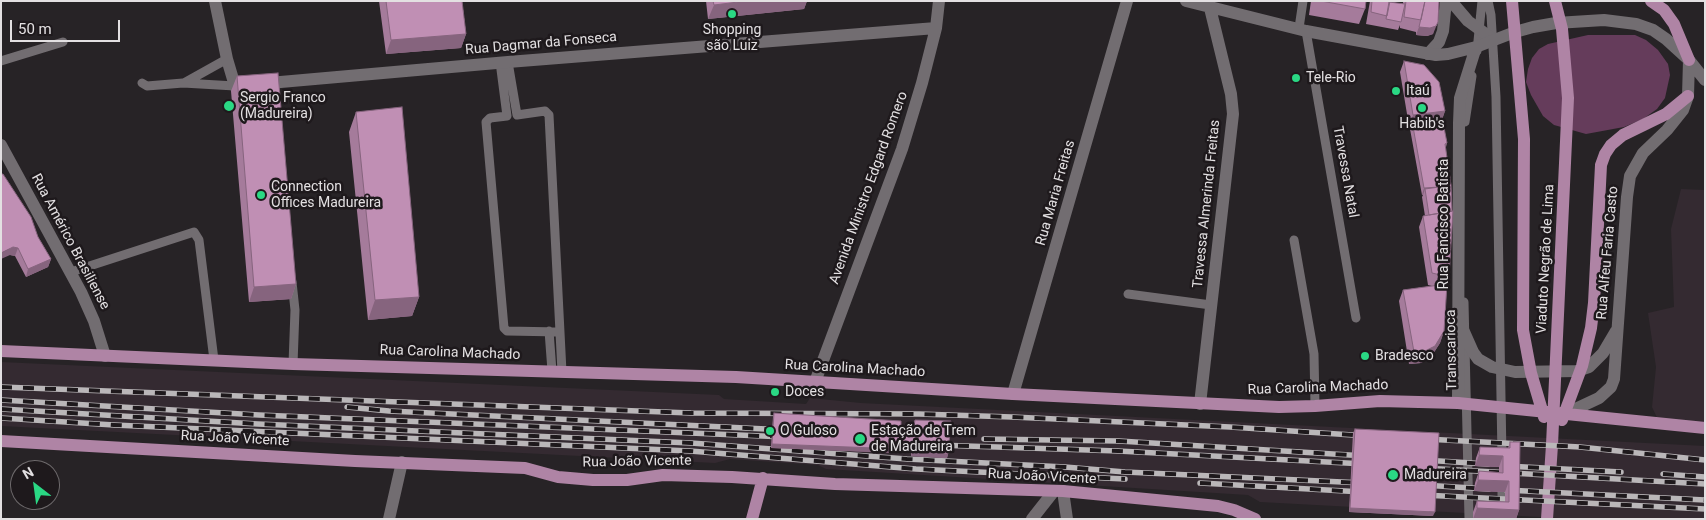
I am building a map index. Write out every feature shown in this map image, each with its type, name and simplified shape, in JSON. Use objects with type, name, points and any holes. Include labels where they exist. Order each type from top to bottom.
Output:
[{"type":"main road","points":[[1512,1],[1524,135],[1523,330],[1531,373],[1552,446]]},
{"type":"main road","name":"Viaduto Negrão de Lima","points":[[1547,519],[1568,98],[1562,29],[1555,1]]},
{"type":"main road","points":[[1651,1],[1664,10],[1674,24],[1689,60]]},
{"type":"main road","points":[[1552,446],[1582,366],[1590,328],[1594,303],[1601,165],[1605,154],[1611,145],[1666,114],[1688,96]]},
{"type":"main road","name":"Rua Carolina Machado","points":[[1,351],[293,364],[726,377],[1279,407],[1380,401],[1458,403],[1705,428]]},
{"type":"main road","name":"Rua João Vicente","points":[[1,441],[355,461],[525,468],[558,477],[593,480],[627,480],[663,475],[763,478],[835,484],[1058,491],[1218,506],[1256,519]]},
{"type":"main road","points":[[752,519],[763,478]]},
{"type":"street","points":[[215,1],[227,59],[235,86]]},
{"type":"street","name":"Avenida Ministro Edgard Romero","points":[[815,382],[902,149],[936,28],[939,1]]},
{"type":"street","name":"Rua Maria Freitas","points":[[1013,394],[1127,1]]},
{"type":"street","points":[[1186,1],[1303,30],[1428,54],[1448,54],[1476,47],[1515,32],[1556,23],[1604,20],[1636,24],[1653,30],[1666,39],[1689,60],[1705,80]]},
{"type":"street","points":[[1428,54],[1439,42],[1444,31],[1446,1]]},
{"type":"street","points":[[1451,1],[1468,21],[1494,40]]},
{"type":"street","name":"Travessa Almerinda Freitas","points":[[1200,404],[1232,114],[1231,94],[1210,8]]},
{"type":"street","name":"Rua Dagmar da Fonseca","points":[[235,86],[504,62],[936,28]]},
{"type":"street","name":"Rua Fancisco Batista","points":[[1458,403],[1460,98],[1476,47]]},
{"type":"street","name":"Rua Alfeu Faria Casto","points":[[1566,413],[1600,398],[1611,387],[1614,379],[1630,176],[1643,153],[1678,118],[1688,96],[1689,60]]},
{"type":"street","name":"Rua Américo Brasiliense","points":[[1,145],[72,272],[94,321],[105,356]]},
{"type":"street","points":[[1459,321],[1478,359],[1492,367],[1515,372],[1577,371],[1589,366],[1603,353],[1618,328]]},
{"type":"street","points":[[389,519],[402,462]]},
{"type":"street","points":[[1032,519],[1058,491],[1067,519]]},
{"type":"lane","name":"Travessa Natal","points":[[1303,1],[1303,30],[1356,318]]},
{"type":"lane","name":"Transcarioca","points":[[1469,519],[1463,134],[1478,45],[1482,1]]},
{"type":"lane","points":[[1488,1],[1492,24],[1496,96],[1502,519]]},
{"type":"lane","points":[[1,62],[63,42]]},
{"type":"lane","points":[[183,83],[227,59]]},
{"type":"lane","points":[[504,62],[512,115]]},
{"type":"lane","points":[[142,83],[146,86],[183,83],[235,86]]},
{"type":"lane","points":[[557,372],[560,332],[548,115],[545,111],[488,118],[486,122],[504,328],[507,331],[560,332]]},
{"type":"lane","points":[[72,272],[194,232],[199,240],[214,360]]},
{"type":"lane","points":[[1294,240],[1314,354],[1315,406]]},
{"type":"lane","points":[[291,271],[295,310],[293,364]]},
{"type":"lane","points":[[1128,294],[1211,305]]},
{"type":"lane","points":[[549,331],[557,372]]},
{"type":"shaded area","points":[[1588,35],[1635,35],[1646,40],[1658,50],[1668,64],[1670,75],[1665,98],[1657,109],[1643,119],[1624,127],[1586,134],[1554,125],[1543,116],[1526,82],[1532,58],[1539,49],[1548,44]]},
{"type":"shaded area","points":[[1681,189],[1705,190],[1705,423],[1659,422],[1652,407],[1656,367],[1648,313],[1674,307],[1671,229]]},
{"type":"shaded area","points":[[1,362],[719,395],[724,399],[806,404],[810,398],[861,403],[1705,446],[1705,519],[1577,519],[1260,502],[1248,495],[826,469],[818,465],[730,459],[715,463],[1,426]]},
{"type":"building","points":[[386,1],[462,1],[466,34],[391,40]]},
{"type":"building","points":[[713,1],[746,1],[714,5]]},
{"type":"building","points":[[1321,1],[1366,1],[1365,9]]},
{"type":"building","points":[[1372,1],[1390,1],[1387,16],[1371,12]]},
{"type":"building","points":[[1406,1],[1425,1],[1421,20],[1404,17]]},
{"type":"building","points":[[1425,1],[1439,1],[1438,22],[1436,26],[1430,28],[1419,27]]},
{"type":"building","points":[[1389,2],[1405,4],[1401,22],[1386,19]]},
{"type":"building","points":[[1404,61],[1424,65],[1439,82],[1445,111],[1413,115]]},
{"type":"building","name":"Connection Offices Madureira","points":[[278,73],[296,284],[254,287],[237,76]]},
{"type":"building","points":[[402,107],[419,297],[375,300],[356,112]]},
{"type":"building","points":[[1442,117],[1447,143],[1445,144],[1451,185],[1452,211],[1429,215],[1425,189],[1439,187],[1424,188],[1412,121]]},
{"type":"building","points":[[1,174],[3,174],[31,217],[38,237],[51,259],[28,269],[18,248],[13,247],[1,253]]},
{"type":"building","points":[[1453,211],[1449,277],[1432,273],[1423,216]]},
{"type":"building","points":[[1447,284],[1444,331],[1435,346],[1425,351],[1414,352],[1403,290]]},
{"type":"building","name":"Estação de Trem de Madureira","points":[[774,413],[901,421],[901,426],[914,426],[915,420],[951,421],[948,454],[912,452],[913,446],[900,444],[900,449],[772,444]]},
{"type":"building","name":"Madureira","points":[[1355,429],[1439,433],[1435,512],[1350,508]]},
{"type":"building","points":[[1510,442],[1520,442],[1519,510],[1477,508],[1477,501],[1509,502],[1509,481],[1478,480],[1479,471],[1503,473],[1503,456],[1479,455],[1480,447],[1510,448]]},
{"type":"railway","points":[[1,387],[691,413],[919,414],[1012,417],[1230,427],[1368,436]]},
{"type":"railway","points":[[1,400],[259,415],[786,437]]},
{"type":"railway","points":[[347,407],[389,411],[787,430]]},
{"type":"railway","points":[[1,409],[258,424],[691,443],[907,459],[1125,472],[1364,483]]},
{"type":"railway","points":[[1,418],[114,425],[690,451],[916,469],[1125,479]]},
{"type":"railway","points":[[984,439],[1119,441],[1366,456]]},
{"type":"railway","points":[[1425,439],[1580,447],[1705,460]]},
{"type":"railway","points":[[936,445],[1118,451],[1365,464]]},
{"type":"railway","points":[[1423,460],[1488,464]]},
{"type":"railway","points":[[1506,466],[1621,472]]},
{"type":"railway","points":[[1423,468],[1705,484]]},
{"type":"railway","points":[[1663,474],[1705,477]]},
{"type":"railway","points":[[1200,483],[1363,492]]},
{"type":"railway","points":[[1422,485],[1489,489]]},
{"type":"railway","points":[[1506,490],[1705,500]]},
{"type":"railway","points":[[1423,495],[1705,509]]},
{"type":"place","name":"Shopping são Luiz","points":[[732,14]]},
{"type":"place","name":"Tele-Rio","points":[[1296,78]]},
{"type":"place","name":"Itaú","points":[[1396,91]]},
{"type":"place","name":"Sergio Franco (Madureira)","points":[[229,106]]},
{"type":"place","name":"Habib's","points":[[1422,108]]},
{"type":"place","name":"Connection Offices Madureira","points":[[261,195]]},
{"type":"place","name":"Bradesco","points":[[1365,356]]},
{"type":"place","name":"Doces","points":[[775,392]]},
{"type":"place","name":"O Guloso","points":[[770,431]]},
{"type":"place","name":"Estação de Trem de Madureira","points":[[860,439]]},
{"type":"place","name":"Madureira","points":[[1393,475]]}]
